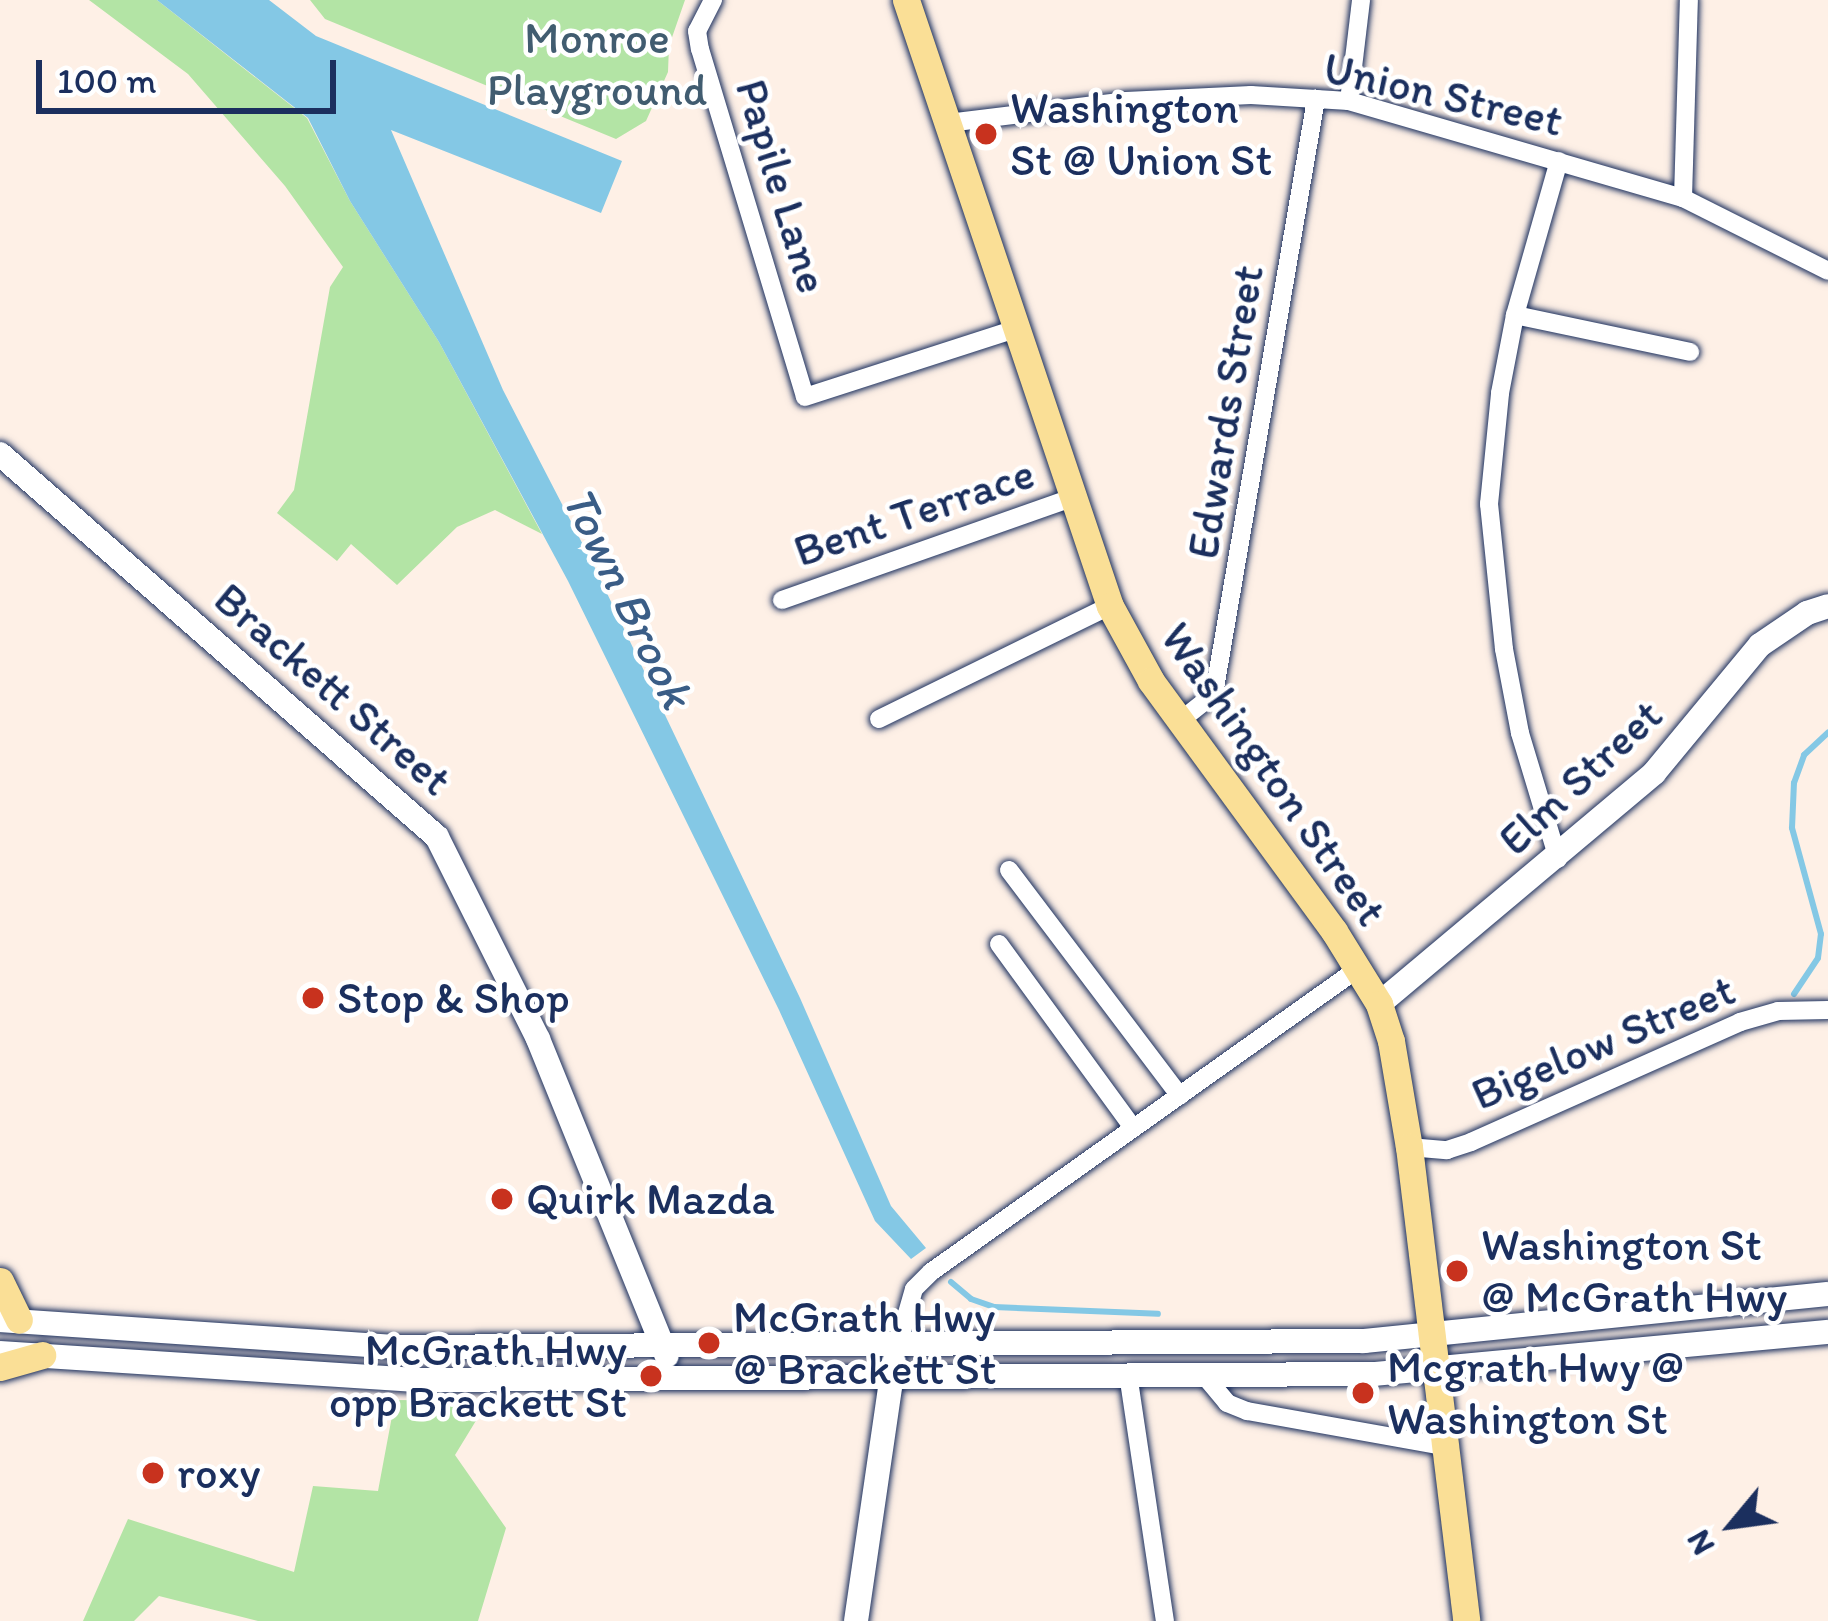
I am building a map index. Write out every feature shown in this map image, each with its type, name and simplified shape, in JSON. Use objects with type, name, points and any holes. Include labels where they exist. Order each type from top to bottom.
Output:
[{"type":"main road","name":"Washington Street","points":[[906,0],[1109,606],[1180,721],[1359,968],[1379,1004],[1396,1062],[1409,1147],[1466,1621]]},
{"type":"main road","name":"Brackett Street","points":[[0,454],[436,837],[538,1039],[665,1344],[670,1376]]},
{"type":"main road","name":"Elm Street","points":[[1379,1004],[1558,859],[1676,751],[1760,645],[1807,613],[1828,606]]},
{"type":"main road","points":[[0,1281],[10,1320],[333,1345],[1432,1337],[1828,1294]]},
{"type":"main road","points":[[0,1353],[297,1377],[1203,1374],[1436,1370],[1828,1332]]},
{"type":"main road","points":[[856,1621],[899,1341]]},
{"type":"main road","points":[[0,1367],[41,1355]]},
{"type":"street","name":"Papile Lane","points":[[713,0],[697,31],[700,49],[805,397],[1016,328]]},
{"type":"street","points":[[1348,101],[1361,0]]},
{"type":"street","points":[[1683,198],[1689,0]]},
{"type":"street","name":"Union Street","points":[[948,123],[1126,101],[1251,95],[1348,101],[1683,198],[1828,271]]},
{"type":"street","name":"Edwards Street","points":[[1180,721],[1214,694],[1316,99]]},
{"type":"street","points":[[1558,859],[1520,733],[1489,505],[1499,393],[1515,315],[1559,160]]},
{"type":"street","points":[[1515,315],[1690,352]]},
{"type":"street","name":"Bent Terrace","points":[[782,600],[1072,498]]},
{"type":"street","points":[[879,719],[1109,606]]},
{"type":"street","points":[[1009,870],[1180,1096]]},
{"type":"street","points":[[999,944],[1133,1128]]},
{"type":"street","points":[[899,1341],[914,1289],[931,1272],[1359,968]]},
{"type":"street","name":"Bigelow Street","points":[[1409,1147],[1447,1150],[1471,1142],[1754,1017],[1828,1010]]},
{"type":"street","points":[[1128,1374],[1165,1621]]},
{"type":"street","points":[[1203,1374],[1227,1402],[1444,1446]]},
{"type":"green space","points":[[89,0],[157,0],[307,118],[350,201],[439,342],[542,534],[495,510],[457,527],[397,585],[351,544],[337,561],[277,513],[294,490],[330,287],[343,267],[285,186],[188,74]]},
{"type":"green space","name":"Monroe Playground","points":[[310,0],[685,0],[669,46],[668,72],[646,121],[616,139],[325,19]]},
{"type":"green space","points":[[395,1400],[488,1401],[455,1455],[506,1528],[478,1621],[258,1621],[159,1596],[134,1621],[83,1621],[128,1519],[294,1572],[313,1486],[378,1491]]},
{"type":"water","points":[[157,0],[269,0],[316,36],[622,161],[601,213],[391,130],[503,390],[594,566],[800,998],[891,1206],[926,1248],[911,1259],[875,1221],[779,1010],[568,581],[439,342],[350,201],[308,118]]},
{"type":"waterway","name":"Town Brook","points":[[1794,994],[1818,958],[1821,934],[1792,828],[1794,783],[1804,755],[1828,733]]},
{"type":"waterway","name":"Town Brook","points":[[951,1282],[971,1299],[994,1307],[1158,1314]]},
{"type":"place","name":"Washington St @ Union St","points":[[986,134]]},
{"type":"place","name":"Stop & Shop","points":[[313,998]]},
{"type":"place","name":"Quirk Mazda","points":[[502,1199]]},
{"type":"place","name":"Washington St @ McGrath Hwy","points":[[1457,1271]]},
{"type":"place","name":"McGrath Hwy @ Brackett St","points":[[709,1343]]},
{"type":"place","name":"McGrath Hwy opp Brackett St","points":[[651,1376]]},
{"type":"place","name":"Mcgrath Hwy @ Washington St","points":[[1363,1393]]},
{"type":"place","name":"roxy","points":[[153,1473]]}]
